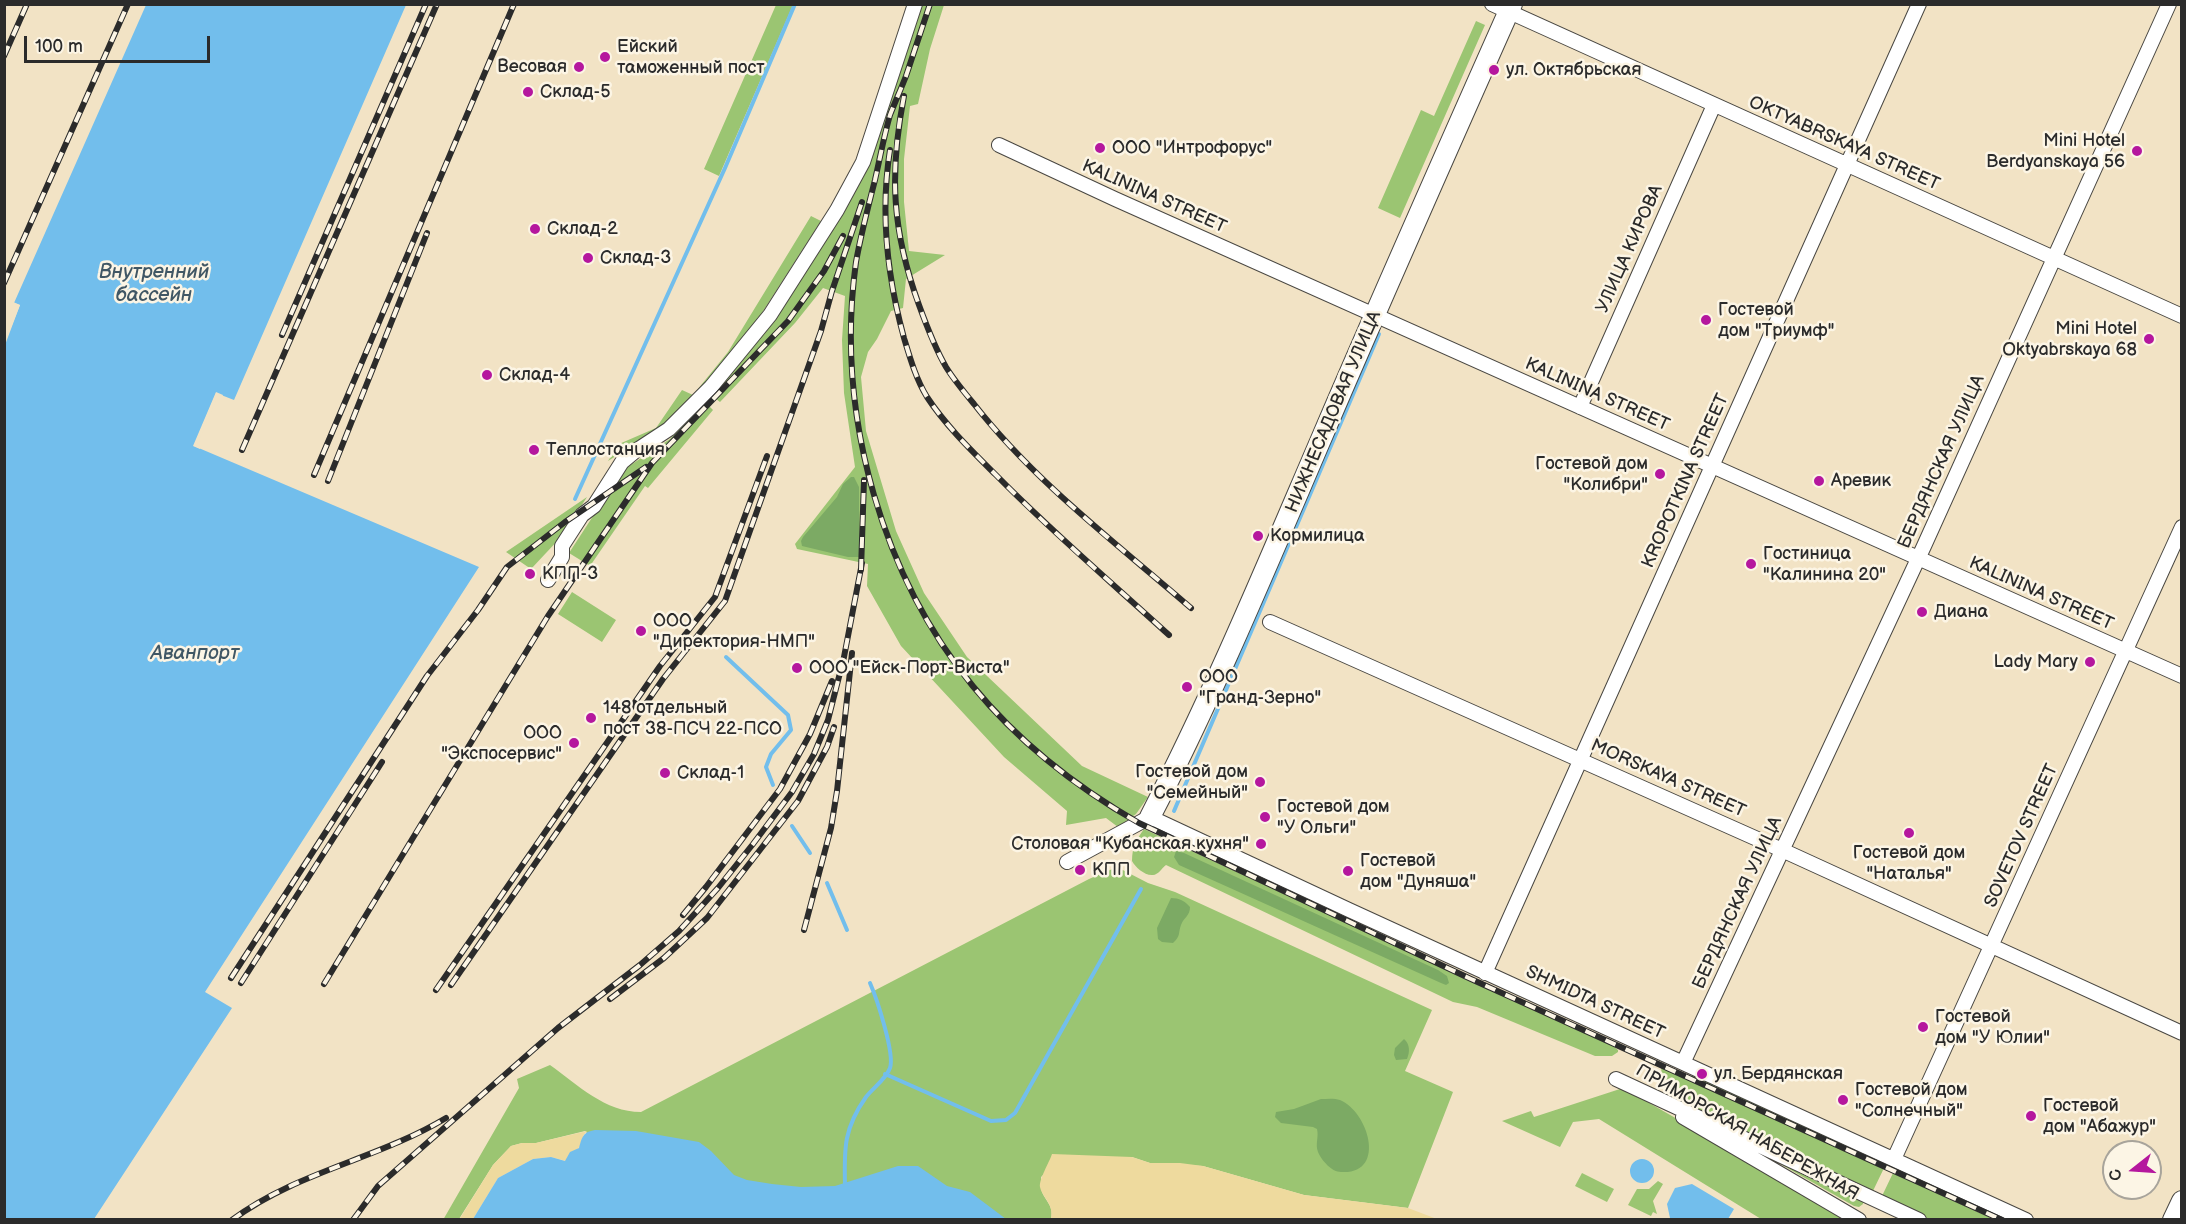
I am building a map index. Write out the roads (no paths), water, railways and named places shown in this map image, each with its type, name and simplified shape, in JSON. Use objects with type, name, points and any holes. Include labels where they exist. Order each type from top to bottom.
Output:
[{"type":"street","points":[[548,580],[562,557],[562,546],[582,515],[594,506],[622,462],[669,429],[711,387],[770,315],[831,220],[862,162],[915,4]]},
{"type":"street","name":"KROPOTKINA STREET","points":[[1485,973],[1919,4]]},
{"type":"street","name":"БЕРДЯНСКАЯ УЛИЦА","points":[[1683,1063],[1918,559],[2169,4]]},
{"type":"street","name":"OKTYABRSKAYA STREET","points":[[1504,7],[1714,105],[2181,316]]},
{"type":"street","name":"НИЖНЕСАДОВАЯ УЛИЦА","points":[[1150,817],[1187,745],[1248,612],[1504,7]]},
{"type":"street","name":"УЛИЦА КИРОВА","points":[[1580,408],[1714,105]]},
{"type":"street","name":"KALININA STREET","points":[[999,145],[1375,316],[2181,676]]},
{"type":"street","name":"SOVETOV STREET","points":[[1894,1159],[2181,527]]},
{"type":"street","name":"MORSKAYA STREET","points":[[1270,621],[1782,850],[2181,1033]]},
{"type":"street","points":[[1067,862],[1150,817]]},
{"type":"street","name":"SHMIDTA STREET","points":[[1150,817],[2026,1220]]},
{"type":"street","name":"ПРИМОРСКАЯ НАБЕРЕЖНАЯ","points":[[1859,1220],[1616,1079],[1875,1198]]},
{"type":"street","points":[[1864,1220],[1875,1198],[1919,1220]]},
{"type":"street","points":[[2173,1220],[2181,1201]]},
{"type":"water","name":"Аванпорт","points":[[146,5],[406,5],[234,400],[216,393],[194,446],[479,567],[205,992],[232,1008],[94,1219],[5,1219],[4,345],[20,305],[14,303]]},
{"type":"water","points":[[595,1130],[636,1131],[699,1142],[734,1175],[747,1180],[772,1184],[801,1187],[835,1186],[898,1166],[918,1166],[947,1186],[970,1192],[1006,1219],[473,1219],[498,1178],[533,1159],[551,1157],[565,1161],[570,1152],[579,1148],[585,1134]]},
{"type":"water","points":[[1642,1159],[1651,1162],[1654,1171],[1651,1180],[1642,1183],[1633,1180],[1630,1171],[1633,1162]]},
{"type":"water","points":[[1692,1184],[1734,1209],[1728,1219],[1670,1218],[1667,1204],[1675,1188]]},
{"type":"waterway","points":[[575,499],[725,168],[795,4]]},
{"type":"waterway","points":[[1174,811],[1379,334]]},
{"type":"waterway","points":[[726,657],[788,715],[791,730],[771,754],[766,767],[773,785]]},
{"type":"waterway","points":[[792,826],[810,853]]},
{"type":"waterway","points":[[827,883],[847,930]]},
{"type":"waterway","points":[[885,1074],[991,1121],[1006,1120],[1015,1113],[1141,889]]},
{"type":"waterway","points":[[845,1185],[845,1149],[849,1129],[866,1097],[888,1072],[891,1061],[888,1039],[870,983]]},
{"type":"railway","points":[[4,56],[27,4]]},
{"type":"railway","points":[[4,283],[128,4]]},
{"type":"railway","points":[[282,335],[426,4]]},
{"type":"railway","points":[[242,450],[437,4]]},
{"type":"railway","points":[[314,475],[514,4]]},
{"type":"railway","points":[[930,4],[906,76],[890,115],[860,241],[853,292],[851,350],[860,438],[874,495],[892,548],[915,598],[942,644],[973,686],[1008,725],[1048,760],[1091,793],[1139,823],[1471,979],[2002,1220]]},
{"type":"railway","points":[[904,96],[896,151],[898,227],[919,305],[946,367],[974,404],[1023,460],[1077,511],[1191,608]]},
{"type":"railway","points":[[890,150],[886,197],[889,268],[904,338],[916,376],[927,397],[960,438],[1017,496],[1169,635]]},
{"type":"railway","points":[[451,985],[663,679],[725,601],[821,331],[862,202]]},
{"type":"railway","points":[[328,481],[427,233]]},
{"type":"railway","points":[[324,984],[548,616],[652,463],[788,321],[824,271],[843,236]]},
{"type":"railway","points":[[436,990],[660,666],[715,597],[767,456]]},
{"type":"railway","points":[[231,978],[427,676],[478,610],[507,567],[565,522],[646,467]]},
{"type":"railway","points":[[861,570],[864,480]]},
{"type":"railway","points":[[353,1220],[378,1186],[558,1028],[640,965],[679,931],[718,888],[753,844],[792,792],[814,754],[828,720],[844,657],[862,563]]},
{"type":"railway","points":[[804,930],[831,828],[852,653]]},
{"type":"railway","points":[[683,915],[780,789],[810,734],[832,681]]},
{"type":"railway","points":[[610,999],[664,958],[707,918],[798,801],[827,747],[834,727]]},
{"type":"railway","points":[[241,983],[382,762]]},
{"type":"railway","points":[[232,1220],[257,1204],[310,1177],[393,1144],[446,1118]]},
{"type":"place","name":"Ейский таможенный пост","points":[[605,57]]},
{"type":"place","name":"Весовая","points":[[579,67]]},
{"type":"place","name":"ул. Октябрьская","points":[[1494,70]]},
{"type":"place","name":"Склад-5","points":[[528,92]]},
{"type":"place","name":"ООО \"Интрофорус\"","points":[[1100,148]]},
{"type":"place","name":"Mini Hotel Berdyanskaya 56","points":[[2137,151]]},
{"type":"place","name":"Склад-2","points":[[535,229]]},
{"type":"place","name":"Склад-3","points":[[588,258]]},
{"type":"place","name":"Гостевой дом \"Триумф\"","points":[[1706,320]]},
{"type":"place","name":"Mini Hotel Oktyabrskaya 68","points":[[2149,339]]},
{"type":"place","name":"Склад-4","points":[[487,375]]},
{"type":"place","name":"Теплостанция","points":[[534,450]]},
{"type":"place","name":"Гостевой дом \"Колибри\"","points":[[1660,474]]},
{"type":"place","name":"Аревик","points":[[1819,481]]},
{"type":"place","name":"Кормилица","points":[[1258,536]]},
{"type":"place","name":"Гостиница \"Калинина 20\"","points":[[1751,564]]},
{"type":"place","name":"КПП-3","points":[[530,574]]},
{"type":"place","name":"Диана","points":[[1922,612]]},
{"type":"place","name":"ООО \"Директория-НМП\"","points":[[641,631]]},
{"type":"place","name":"Lady Mary","points":[[2090,662]]},
{"type":"place","name":"ООО \"Ейск-Порт-Виста\"","points":[[797,668]]},
{"type":"place","name":"ООО \"Гранд-Зерно\"","points":[[1187,687]]},
{"type":"place","name":"148 отдельный пост 38-ПСЧ 22-ПСО","points":[[591,718]]},
{"type":"place","name":"ООО \"Экспосервис\"","points":[[574,743]]},
{"type":"place","name":"Склад-1","points":[[665,773]]},
{"type":"place","name":"Гостевой дом \"Семейный\"","points":[[1260,782]]},
{"type":"place","name":"Гостевой дом \"У Ольги\"","points":[[1265,817]]},
{"type":"place","name":"Гостевой дом \"Наталья\"","points":[[1909,833]]},
{"type":"place","name":"Столовая \"Кубанская кухня\"","points":[[1261,844]]},
{"type":"place","name":"КПП","points":[[1080,870]]},
{"type":"place","name":"Гостевой дом \"Дуняша\"","points":[[1348,871]]},
{"type":"place","name":"Гостевой дом \"У Юлии\"","points":[[1923,1027]]},
{"type":"place","name":"ул. Бердянская","points":[[1702,1074]]},
{"type":"place","name":"Гостевой дом \"Солнечный\"","points":[[1843,1100]]},
{"type":"place","name":"Гостевой дом \"Абажур\"","points":[[2031,1116]]},
{"type":"water label","name":"Внутренний бассейн","points":[[154,284]]}]
